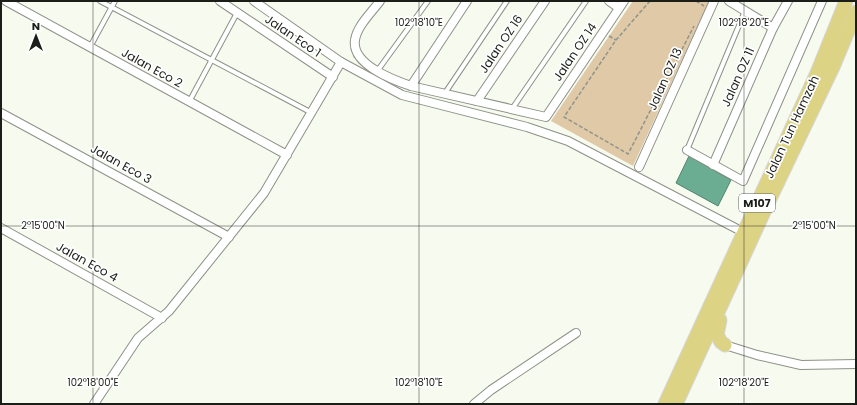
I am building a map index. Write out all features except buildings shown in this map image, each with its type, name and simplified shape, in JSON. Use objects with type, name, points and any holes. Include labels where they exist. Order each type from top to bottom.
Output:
[{"type":"main road","name":"Jalan Tun Hamzah","points":[[665,404],[817,74],[846,1]]},
{"type":"main road","name":"Jalan Tun Hamzah","points":[[676,404],[833,67],[856,12]]},
{"type":"main road","points":[[726,345],[718,338],[716,330],[748,247]]},
{"type":"main road","points":[[676,404],[706,350],[710,346],[726,345]]},
{"type":"street","name":"Jalan Eco 2","points":[[6,1],[287,156]]},
{"type":"street","name":"Jalan Eco 1","points":[[220,1],[333,76]]},
{"type":"street","points":[[254,1],[341,62],[402,95],[527,127],[568,141],[743,232]]},
{"type":"street","points":[[380,1],[357,33],[354,46],[359,59],[411,86],[512,109]]},
{"type":"street","points":[[411,86],[467,1]]},
{"type":"street","name":"Jalan OZ 16","points":[[477,100],[545,1]]},
{"type":"street","points":[[609,1],[622,4]]},
{"type":"street","name":"Jalan OZ 13","points":[[639,168],[714,1]]},
{"type":"street","points":[[729,1],[773,28]]},
{"type":"street","points":[[687,150],[743,181],[822,1]]},
{"type":"street","name":"Jalan OZ 11","points":[[713,165],[773,28],[786,2]]},
{"type":"street","name":"Jalan OZ 14","points":[[512,109],[546,117],[622,4]]},
{"type":"street","points":[[94,404],[138,338],[169,312],[264,193],[341,62]]},
{"type":"street","name":"Jalan Eco 3","points":[[1,112],[229,237]]},
{"type":"street","name":"Jalan Eco 4","points":[[1,228],[162,318]]},
{"type":"street","points":[[474,404],[491,390],[576,334]]},
{"type":"street","points":[[726,345],[757,355],[801,365],[856,364]]},
{"type":"lane","points":[[100,1],[312,113]]},
{"type":"lane","points":[[90,47],[115,1]]},
{"type":"lane","points":[[378,70],[428,1]]},
{"type":"lane","points":[[445,93],[507,1]]},
{"type":"lane","points":[[512,109],[586,1]]},
{"type":"lane","points":[[687,150],[745,11]]},
{"type":"lane","points":[[189,102],[237,13]]},
{"type":"path","points":[[650,1],[616,40],[564,117],[628,154],[697,20]]},
{"type":"path","points":[[696,1],[704,6]]},
{"type":"shaded area","points":[[633,1],[709,1],[633,166],[551,121]]},
{"type":"shaded area","points":[[689,156],[731,180],[718,206],[676,183]]}]
